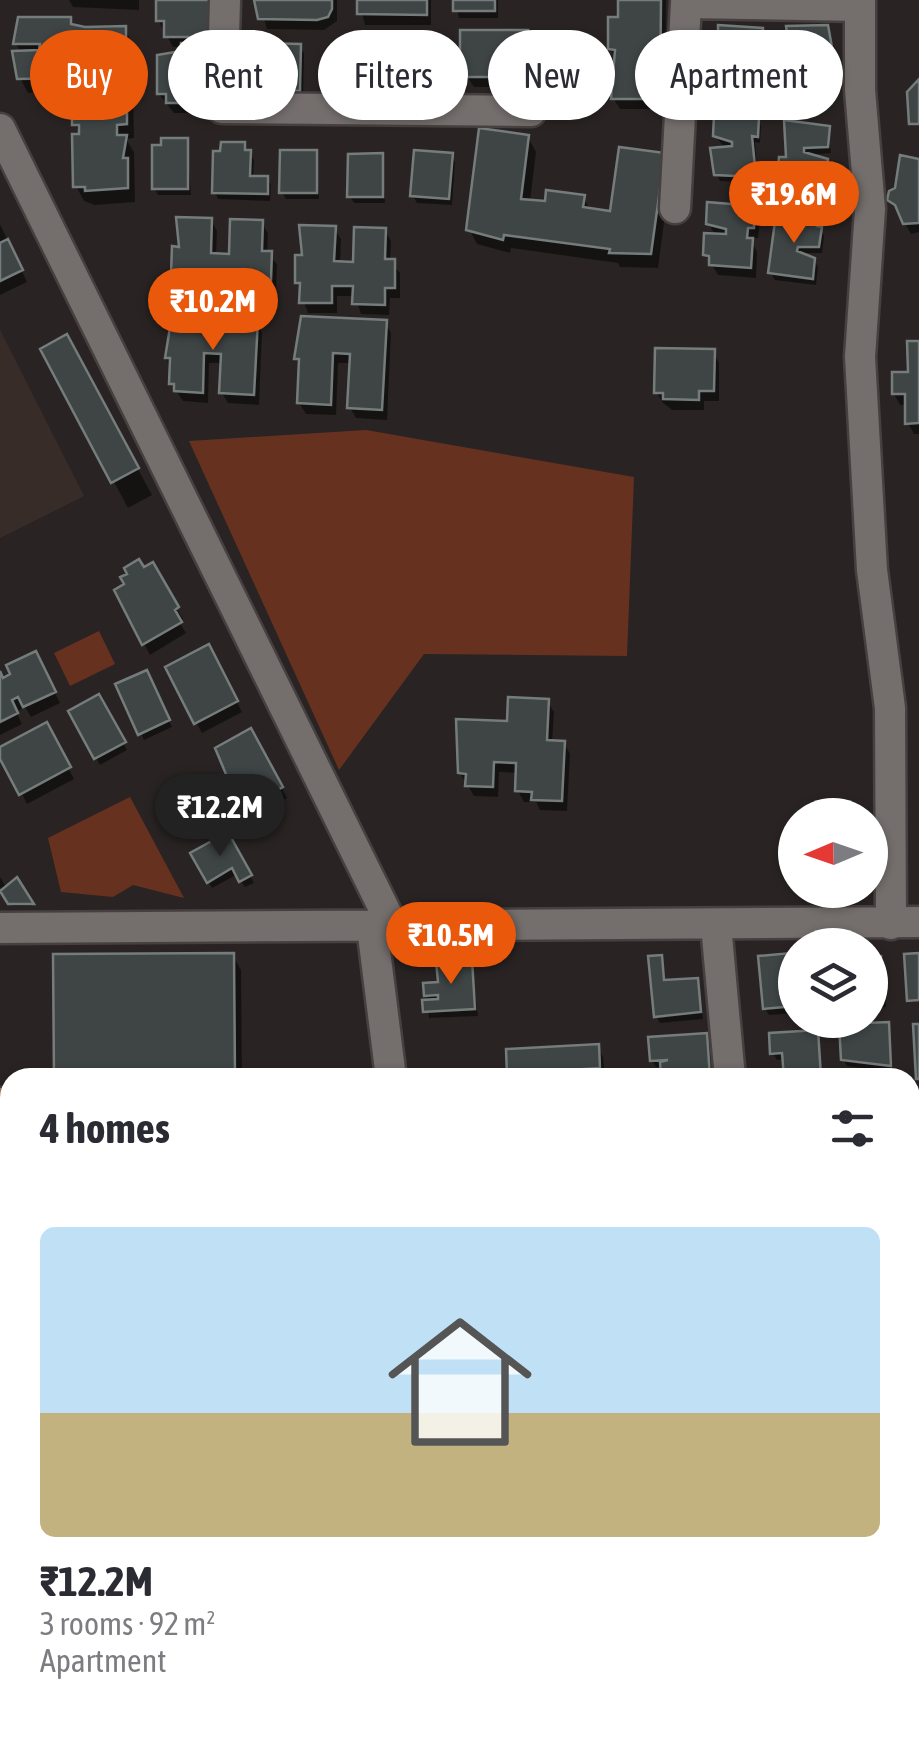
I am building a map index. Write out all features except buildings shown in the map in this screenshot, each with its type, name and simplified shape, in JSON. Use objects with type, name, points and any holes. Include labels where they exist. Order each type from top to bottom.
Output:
[{"type":"street","points":[[225,0],[222,108],[488,111]]},
{"type":"street","points":[[0,928],[905,923],[890,708],[872,570],[860,358],[870,209],[860,90],[860,3],[686,2],[675,208]]},
{"type":"street","points":[[0,129],[11,181],[382,926],[390,1068]]},
{"type":"street","points":[[716,925],[729,1068]]},
{"type":"shaded area","points":[[0,330],[84,496],[0,538]]},
{"type":"shaded area","points":[[366,430],[634,477],[627,656],[424,654],[339,770],[189,441]]},
{"type":"shaded area","points":[[99,631],[115,664],[70,686],[54,653]]},
{"type":"shaded area","points":[[203,778],[219,811],[172,835],[156,802]]},
{"type":"shaded area","points":[[130,797],[184,898],[133,885],[113,897],[61,892],[48,838]]}]
